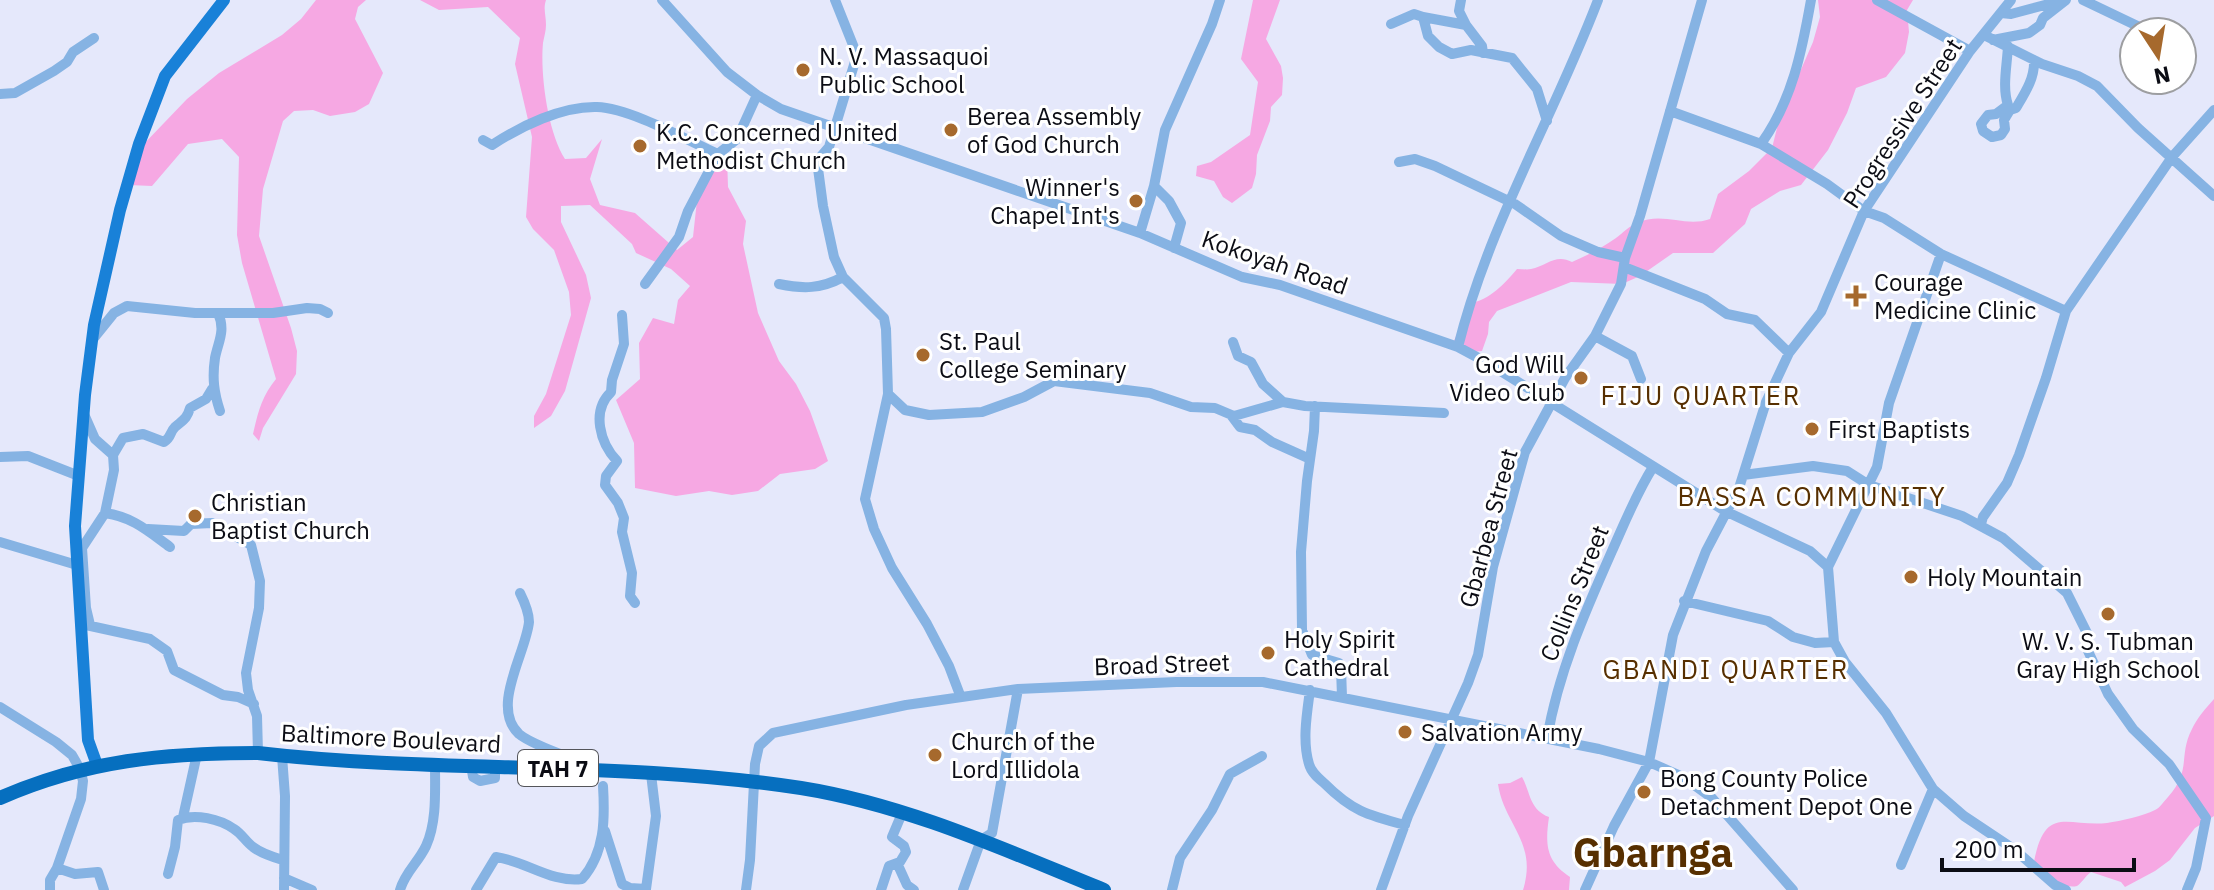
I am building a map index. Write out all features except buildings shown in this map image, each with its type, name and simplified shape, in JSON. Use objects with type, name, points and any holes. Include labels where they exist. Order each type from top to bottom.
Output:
[{"type":"highway","name":"Baltimore Boulevard","points":[[0,798],[97,765],[138,758],[197,754],[258,753],[495,766],[604,778],[651,774],[755,782],[903,811],[1104,890]]},
{"type":"main road","points":[[97,765],[88,740],[86,625],[77,565],[75,511],[93,339],[120,210],[139,144],[165,76],[224,0]]},
{"type":"street","name":"Kokoyah Road","points":[[662,0],[727,72],[781,109],[1140,233],[1242,277],[1280,285],[1458,347],[1725,511],[1810,551],[1828,567]]},
{"type":"street","points":[[835,0],[857,55],[829,147],[817,161],[823,206],[834,257],[843,277],[884,318],[886,329],[888,394],[865,499],[874,529],[892,568],[927,624],[960,695]]},
{"type":"street","points":[[1140,233],[1154,186],[1165,130],[1220,0]]},
{"type":"street","points":[[1461,0],[1459,11],[1482,46],[1483,53]]},
{"type":"street","points":[[1458,347],[1466,315],[1530,152],[1547,121],[1598,0]]},
{"type":"street","name":"Gbarbea Street","points":[[1381,890],[1405,825],[1478,655],[1493,567],[1525,452],[1565,378],[1595,336],[1621,284],[1702,0]]},
{"type":"street","points":[[1761,144],[1776,123],[1795,74],[1811,0]]},
{"type":"street","points":[[1877,0],[1970,51]]},
{"type":"street","name":"Progressive Street","points":[[1585,890],[1614,826],[1649,762],[1665,670],[1684,601],[1725,511],[1739,488],[1766,402],[1789,353],[1821,312],[1864,211],[1970,51],[1989,38],[2011,0]]},
{"type":"street","points":[[2001,13],[2011,14],[2065,0]]},
{"type":"street","points":[[2043,18],[2065,0]]},
{"type":"street","points":[[2083,0],[2118,17]]},
{"type":"street","points":[[1989,38],[2029,33],[2040,25],[2044,3]]},
{"type":"street","points":[[1391,24],[1414,14],[1466,25]]},
{"type":"street","points":[[1423,17],[1428,36],[1452,54],[1471,50],[1512,58],[1537,89],[1547,121]]},
{"type":"street","points":[[0,94],[15,93],[47,76],[94,38]]},
{"type":"street","points":[[1989,38],[2097,86],[2138,128],[2214,196]]},
{"type":"street","points":[[2008,46],[2004,90],[2008,105],[1996,114],[1988,115],[1981,124],[1983,131],[1992,137],[2001,135],[2005,129],[2004,120],[2010,110],[2016,108],[2030,83],[2035,70],[2034,60]]},
{"type":"street","points":[[645,284],[679,237],[688,211],[718,154],[737,139],[757,95]]},
{"type":"street","points":[[483,140],[492,145],[535,123],[572,109],[599,106],[650,123],[718,154]]},
{"type":"street","points":[[1981,524],[2007,483],[2019,455],[2066,311],[2172,157],[2214,110]]},
{"type":"street","points":[[1670,111],[1761,144],[1827,184],[1864,211],[1884,218],[1941,254],[2066,311]]},
{"type":"street","points":[[1399,162],[1415,159],[1435,166],[1510,202],[1561,236],[1705,299],[1737,318],[1755,320],[1789,353]]},
{"type":"street","points":[[1154,186],[1169,201],[1181,223],[1174,248]]},
{"type":"street","points":[[1941,254],[1889,403],[1880,457],[1828,567],[1834,642],[1845,662],[1886,713],[1933,789],[1964,816],[2015,850],[2055,885],[2066,890]]},
{"type":"street","points":[[779,284],[798,288],[823,287],[843,277]]},
{"type":"street","points":[[93,339],[114,313],[127,306],[218,313],[273,313],[307,308],[328,313]]},
{"type":"street","points":[[218,313],[222,343],[216,355],[212,389],[206,399],[190,408],[187,418],[176,426],[170,439],[164,442],[143,434],[123,438],[113,455],[114,470],[105,513],[82,548],[86,625],[150,639],[167,651],[174,670],[223,695],[254,704]]},
{"type":"street","points":[[622,315],[624,344],[611,392],[604,398],[599,416],[603,443],[617,461],[606,476],[605,485],[624,518],[622,532],[632,573],[630,596],[635,603]]},
{"type":"street","points":[[1595,336],[1632,356],[1641,379]]},
{"type":"street","points":[[1233,342],[1238,356],[1251,362],[1263,384],[1283,402]]},
{"type":"street","points":[[888,394],[905,410],[919,415],[962,414],[982,412],[1046,384],[1067,380],[1150,393],[1191,407],[1215,408],[1231,415],[1240,427],[1255,430],[1272,442],[1310,459]]},
{"type":"street","points":[[212,389],[220,411]]},
{"type":"street","points":[[1231,415],[1253,412],[1266,404],[1283,402],[1444,413]]},
{"type":"street","points":[[1315,406],[1301,552],[1302,630],[1312,655],[1339,663],[1342,697]]},
{"type":"street","points":[[83,414],[95,439],[113,455]]},
{"type":"street","points":[[0,457],[28,456],[79,476]]},
{"type":"street","points":[[1743,475],[1813,466],[1847,471],[1869,485],[1981,524],[2003,538],[2067,593],[2088,635],[2088,651],[2108,694],[2133,729],[2169,764],[2214,828]]},
{"type":"street","name":"Collins Street","points":[[1547,739],[1560,679],[1580,626],[1628,513],[1653,467]]},
{"type":"street","points":[[105,513],[127,517],[170,547]]},
{"type":"street","points":[[148,529],[184,531],[191,524],[212,523],[251,545],[260,581],[259,608],[246,673],[254,704],[258,753]]},
{"type":"street","points":[[0,542],[77,565]]},
{"type":"street","points":[[520,593],[529,619],[507,704],[513,724],[519,734],[604,778],[605,826],[622,884],[630,888],[646,889],[656,816],[651,774]]},
{"type":"street","points":[[1684,601],[1768,621],[1793,637],[1815,643],[1834,642]]},
{"type":"street","name":"Broad Street","points":[[746,890],[755,764],[759,746],[773,733],[960,695],[1018,689],[1226,681],[1263,682],[1310,690],[1649,762],[1683,777],[1712,798],[1793,890]]},
{"type":"street","points":[[963,890],[981,840],[992,833],[1018,689]]},
{"type":"street","points":[[1310,690],[1306,721],[1308,763],[1313,772],[1344,804],[1405,825]]},
{"type":"street","points":[[0,707],[56,742],[72,755],[80,769],[83,781],[81,799],[50,880],[50,890]]},
{"type":"street","points":[[183,817],[197,754]]},
{"type":"street","points":[[282,756],[284,884],[312,890]]},
{"type":"street","points":[[1172,890],[1180,858],[1212,810],[1230,774],[1262,756]]},
{"type":"street","points":[[400,890],[404,875],[426,846],[434,810],[435,764]]},
{"type":"street","points":[[1901,865],[1933,789]]},
{"type":"street","points":[[881,890],[889,866],[900,862],[906,849],[892,837],[903,811]]},
{"type":"street","points":[[168,874],[178,820],[183,817],[219,822],[235,829],[253,847],[283,860]]},
{"type":"street","points":[[2187,890],[2196,868],[2206,818]]},
{"type":"street","points":[[476,890],[496,857],[521,863],[562,880],[582,879],[597,857],[605,826]]},
{"type":"street","points":[[897,863],[904,881],[914,890]]},
{"type":"street","points":[[57,868],[75,874],[98,872],[104,890]]},
{"type":"shaded area","points":[[316,0],[366,0],[358,7],[355,19],[383,73],[369,104],[355,112],[330,116],[313,110],[294,111],[283,121],[263,189],[259,236],[291,328],[297,351],[296,374],[263,428],[259,441],[253,434],[257,419],[264,398],[276,379],[242,263],[237,235],[239,157],[222,139],[188,144],[152,186],[129,185],[140,148],[187,99],[219,73],[282,35],[301,19]]},
{"type":"shaded area","points":[[420,0],[546,0],[542,56],[544,87],[559,148],[565,159],[586,158],[602,139],[590,179],[600,205],[635,213],[677,250],[693,237],[699,182],[727,156],[728,187],[746,221],[743,244],[758,313],[779,361],[810,411],[828,461],[815,469],[780,474],[758,491],[732,495],[709,491],[676,496],[635,488],[634,443],[616,400],[640,379],[639,343],[653,318],[674,324],[678,300],[690,286],[671,269],[636,253],[632,244],[590,205],[561,206],[561,222],[586,275],[591,298],[565,391],[551,416],[534,428],[534,416],[546,394],[571,315],[569,292],[554,250],[533,229],[526,217],[532,137],[515,64],[520,38],[488,7],[439,10]]},
{"type":"shaded area","points":[[1253,0],[1280,0],[1266,39],[1281,66],[1282,95],[1271,107],[1270,121],[1257,155],[1252,188],[1232,203],[1223,197],[1214,181],[1196,176],[1197,166],[1211,162],[1250,135],[1258,82],[1241,59]]},
{"type":"shaded area","points":[[1818,0],[1913,0],[1907,10],[1909,32],[1905,53],[1886,77],[1856,88],[1828,150],[1801,185],[1780,191],[1751,209],[1745,224],[1713,253],[1673,253],[1640,276],[1622,284],[1571,282],[1497,311],[1489,322],[1482,351],[1472,352],[1454,341],[1470,303],[1490,295],[1517,269],[1531,269],[1556,259],[1572,262],[1605,245],[1634,224],[1647,220],[1692,222],[1710,219],[1718,194],[1749,171],[1772,148],[1779,120],[1813,42],[1820,17]]},
{"type":"shaded area","points":[[2214,699],[2214,816],[2195,828],[2170,860],[2125,887],[2121,882],[2091,872],[2077,886],[2065,885],[2034,862],[2044,832],[2051,825],[2060,822],[2113,822],[2159,808],[2180,779],[2194,725]]},
{"type":"shaded area","points":[[1522,777],[1534,805],[1549,817],[1549,852],[1556,865],[1570,877],[1569,890],[1523,890],[1526,859],[1523,846],[1501,798],[1498,784]]},
{"type":"place","name":"N. V. Massaquoi Public School","points":[[803,70]]},
{"type":"place","name":"Berea Assembly of God Church","points":[[951,130]]},
{"type":"place","name":"K.C. Concerned United Methodist Church","points":[[640,146]]},
{"type":"place","name":"Winner's Chapel Int's","points":[[1136,201]]},
{"type":"place","name":"Courage Medicine Clinic","points":[[1856,296]]},
{"type":"place","name":"St. Paul College Seminary","points":[[923,355]]},
{"type":"place","name":"God Will Video Club","points":[[1581,378]]},
{"type":"place","name":"First Baptists","points":[[1812,429]]},
{"type":"place","name":"Christian Baptist Church","points":[[195,516]]},
{"type":"place","name":"Holy Mountain","points":[[1911,577]]},
{"type":"place","name":"W. V. S. Tubman Gray High School","points":[[2108,614]]},
{"type":"place","name":"Holy Spirit Cathedral","points":[[1268,653]]},
{"type":"place","name":"Salvation Army","points":[[1405,732]]},
{"type":"place","name":"Church of the Lord Illidola","points":[[935,755]]},
{"type":"place","name":"Bong County Police Detachment Depot One","points":[[1644,792]]},
{"type":"district","name":"FIJU QUARTER","points":[[1701,395]]},
{"type":"district","name":"BASSA COMMUNITY","points":[[1812,496]]},
{"type":"district","name":"GBANDI QUARTER","points":[[1726,669]]},
{"type":"district","name":"Gbarnga","points":[[1653,852]]}]
